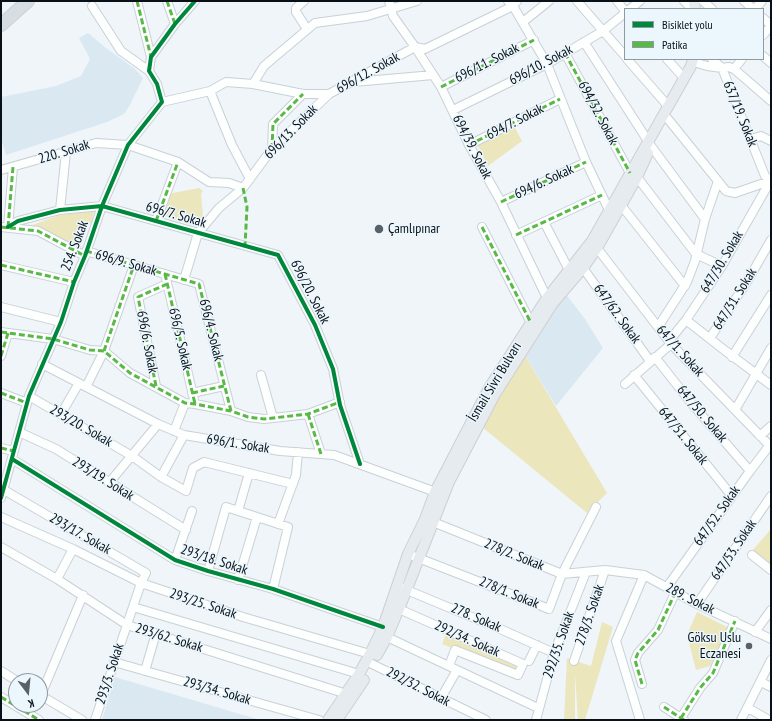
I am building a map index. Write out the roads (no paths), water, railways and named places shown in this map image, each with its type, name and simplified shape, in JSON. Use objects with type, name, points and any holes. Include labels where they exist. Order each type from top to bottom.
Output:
[{"type":"highway","points":[[1,25],[28,1]]},
{"type":"main road","name":"İsmail Sivri Bulvarı","points":[[650,143],[668,118],[696,60]]},
{"type":"main road","name":"İsmail Sivri Bulvarı","points":[[328,720],[365,677],[383,627],[419,557],[429,521],[440,493],[489,388],[534,325],[583,268],[597,248],[621,205],[668,106],[696,60]]},
{"type":"main road","name":"İsmail Sivri Bulvarı","points":[[534,325],[547,298],[592,241],[610,210],[634,175]]},
{"type":"main road","name":"İsmail Sivri Bulvarı","points":[[337,720],[359,674],[386,637],[399,609],[408,554],[429,521]]},
{"type":"street","points":[[136,1],[151,57],[149,71]]},
{"type":"street","points":[[167,1],[175,24]]},
{"type":"street","points":[[151,57],[175,24],[195,1]]},
{"type":"street","points":[[304,1],[296,8],[296,12],[307,29]]},
{"type":"street","points":[[253,84],[264,66],[315,23],[367,16],[390,5],[417,1]]},
{"type":"street","points":[[523,22],[549,1]]},
{"type":"street","points":[[577,1],[624,55]]},
{"type":"street","points":[[616,1],[624,11]]},
{"type":"street","points":[[631,8],[640,1]]},
{"type":"street","points":[[744,1],[753,8]]},
{"type":"street","points":[[513,2],[547,64],[586,162],[610,210]]},
{"type":"street","name":"696/12. Sokak","points":[[162,102],[210,91],[226,82],[253,84],[304,94],[329,94],[415,47],[425,49],[513,2]]},
{"type":"street","name":"694/39. Sokak","points":[[390,5],[393,16],[441,87],[454,110],[469,145],[501,202],[547,298]]},
{"type":"street","points":[[92,6],[121,51],[149,71],[157,84],[162,102]]},
{"type":"street","name":"696/10. Sokak","points":[[454,110],[547,64],[603,31],[624,13]]},
{"type":"street","points":[[764,34],[771,25]]},
{"type":"street","name":"696/11. Sokak","points":[[441,87],[534,40]]},
{"type":"street","points":[[584,42],[650,143],[705,219]]},
{"type":"street","name":"694/32. Sokak","points":[[565,53],[634,175],[696,254]]},
{"type":"street","points":[[629,60],[668,106]]},
{"type":"street","points":[[668,60],[684,78]]},
{"type":"street","name":"637/19. Sokak","points":[[696,60],[722,68]]},
{"type":"street","name":"637/19. Sokak","points":[[713,60],[722,68],[765,176],[770,181]]},
{"type":"street","points":[[718,60],[722,68],[729,67],[734,69],[771,100]]},
{"type":"street","points":[[734,69],[741,60]]},
{"type":"street","points":[[351,82],[433,75]]},
{"type":"street","points":[[210,91],[232,144],[250,179]]},
{"type":"street","points":[[272,148],[273,124],[304,94]]},
{"type":"street","name":"696/13. Sokak","points":[[198,233],[219,208],[243,188],[272,148],[329,94]]},
{"type":"street","name":"694/7. Sokak","points":[[469,145],[560,99]]},
{"type":"street","name":"254. Sokak","points":[[2,494],[28,400],[61,322],[102,206],[128,145],[162,102]]},
{"type":"street","points":[[668,118],[726,191],[732,193],[770,181]]},
{"type":"street","points":[[751,139],[761,136],[771,141]]},
{"type":"street","name":"220. Sokak","points":[[1,170],[96,143],[128,145]]},
{"type":"street","points":[[128,145],[178,162],[209,182],[230,183],[243,188]]},
{"type":"street","points":[[60,210],[66,152]]},
{"type":"street","points":[[156,221],[178,162]]},
{"type":"street","name":"694/6. Sokak","points":[[501,202],[586,162]]},
{"type":"street","points":[[4,227],[14,167]]},
{"type":"street","points":[[658,327],[685,286],[718,181]]},
{"type":"street","name":"647/30. Sokak","points":[[625,384],[670,342],[686,320],[722,266],[770,181]]},
{"type":"street","points":[[516,235],[602,195]]},
{"type":"street","points":[[621,205],[685,286]]},
{"type":"street","points":[[4,227],[18,221],[60,210],[102,206]]},
{"type":"street","name":"696/7. Sokak","points":[[102,206],[245,246]]},
{"type":"street","points":[[544,222],[569,270]]},
{"type":"street","name":"696/9. Sokak","points":[[4,227],[38,230],[86,253],[165,274]]},
{"type":"street","points":[[482,227],[534,325]]},
{"type":"street","points":[[184,280],[198,233]]},
{"type":"street","name":"647/31. Sokak","points":[[710,338],[748,280],[771,240]]},
{"type":"street","name":"696/20. Sokak","points":[[245,246],[278,255],[315,325],[333,369],[340,402],[360,464]]},
{"type":"street","name":"647/1. Sokak","points":[[597,248],[670,342],[770,447]]},
{"type":"street","points":[[696,254],[722,266]]},
{"type":"street","points":[[1,265],[74,282]]},
{"type":"street","points":[[61,414],[104,351],[134,265]]},
{"type":"street","name":"647/62. Sokak","points":[[583,268],[653,359]]},
{"type":"street","name":"696/4. Sokak","points":[[165,274],[199,284],[231,411]]},
{"type":"street","name":"696/5. Sokak","points":[[165,274],[195,404]]},
{"type":"street","name":"696/6. Sokak","points":[[156,386],[138,297],[167,284]]},
{"type":"street","points":[[732,357],[771,295]]},
{"type":"street","points":[[1,307],[61,322]]},
{"type":"street","points":[[686,320],[732,357],[771,385]]},
{"type":"street","points":[[1,356],[5,332],[53,339],[90,350],[104,351],[130,373],[185,403],[231,411],[248,417],[273,418],[308,414],[340,402]]},
{"type":"street","points":[[735,410],[771,348]]},
{"type":"street","name":"647/50. Sokak","points":[[653,359],[750,471]]},
{"type":"street","name":"696/1. Sokak","points":[[42,364],[184,436],[280,451],[334,455],[440,493]]},
{"type":"street","points":[[261,375],[273,418]]},
{"type":"street","name":"647/51. Sokak","points":[[634,376],[732,496]]},
{"type":"street","points":[[192,393],[224,386]]},
{"type":"street","name":"293/20. Sokak","points":[[1,393],[28,400],[61,414],[132,456],[161,477],[186,491],[193,468],[204,462],[249,473]]},
{"type":"street","points":[[174,431],[185,403]]},
{"type":"street","points":[[308,414],[321,454]]},
{"type":"street","points":[[109,483],[158,424]]},
{"type":"street","points":[[760,436],[771,426]]},
{"type":"street","name":"293/19. Sokak","points":[[19,432],[56,449],[186,530]]},
{"type":"street","points":[[161,477],[184,436]]},
{"type":"street","name":"647/52. Sokak","points":[[667,587],[750,471],[770,447]]},
{"type":"street","name":"293/18. Sokak","points":[[1,448],[175,560],[238,580],[273,589],[383,627]]},
{"type":"street","points":[[278,524],[296,475],[298,452]]},
{"type":"street","points":[[238,511],[249,473],[293,484]]},
{"type":"street","name":"293/17. Sokak","points":[[2,494],[146,573],[141,583]]},
{"type":"street","name":"647/53. Sokak","points":[[697,604],[771,496]]},
{"type":"street","points":[[208,571],[226,507],[288,527],[273,589]]},
{"type":"street","name":"278/1. Sokak","points":[[408,554],[419,557],[549,609],[562,574],[596,507]]},
{"type":"street","points":[[175,560],[192,511]]},
{"type":"street","name":"293/25. Sokak","points":[[1,517],[73,549],[141,583],[371,659]]},
{"type":"street","points":[[238,580],[257,517]]},
{"type":"street","name":"278/2. Sokak","points":[[429,521],[562,574],[605,570]]},
{"type":"street","name":"293/62. Sokak","points":[[1,547],[57,579],[127,624],[350,695]]},
{"type":"street","points":[[57,579],[73,549]]},
{"type":"street","points":[[752,555],[771,570]]},
{"type":"street","name":"289. Sokak","points":[[605,570],[644,574],[675,593],[771,639]]},
{"type":"street","name":"278/3. Sokak","points":[[574,661],[605,570]]},
{"type":"street","name":"292/35. Sokak","points":[[536,720],[554,653],[586,572]]},
{"type":"street","points":[[640,720],[616,641],[644,574]]},
{"type":"street","name":"293/3. Sokak","points":[[95,720],[141,583]]},
{"type":"street","name":"278. Sokak","points":[[402,588],[554,653]]},
{"type":"street","points":[[642,684],[635,660],[638,653],[658,630],[675,593]]},
{"type":"street","points":[[48,676],[83,595]]},
{"type":"street","points":[[133,606],[359,674]]},
{"type":"street","name":"292/34. Sokak","points":[[399,609],[523,664],[518,675],[455,650],[449,666]]},
{"type":"street","points":[[755,632],[771,610]]},
{"type":"street","points":[[664,707],[682,719],[700,688],[713,673],[735,621]]},
{"type":"street","points":[[145,671],[156,633]]},
{"type":"street","points":[[386,637],[538,708]]},
{"type":"street","points":[[529,661],[537,645]]},
{"type":"street","name":"292/32. Sokak","points":[[371,659],[441,698],[486,720]]},
{"type":"street","points":[[741,720],[771,660]]},
{"type":"street","name":"293/34. Sokak","points":[[114,662],[319,720]]},
{"type":"street","points":[[441,698],[457,670]]},
{"type":"street","points":[[761,682],[771,687]]},
{"type":"street","points":[[1,697],[39,720]]},
{"type":"street","points":[[48,700],[82,720]]},
{"type":"street","points":[[748,708],[769,720]]},
{"type":"place","name":"Çamlıpınar","points":[[379,229]]},
{"type":"place","name":"Göksu Uslu Eczanesi","points":[[749,646]]}]
